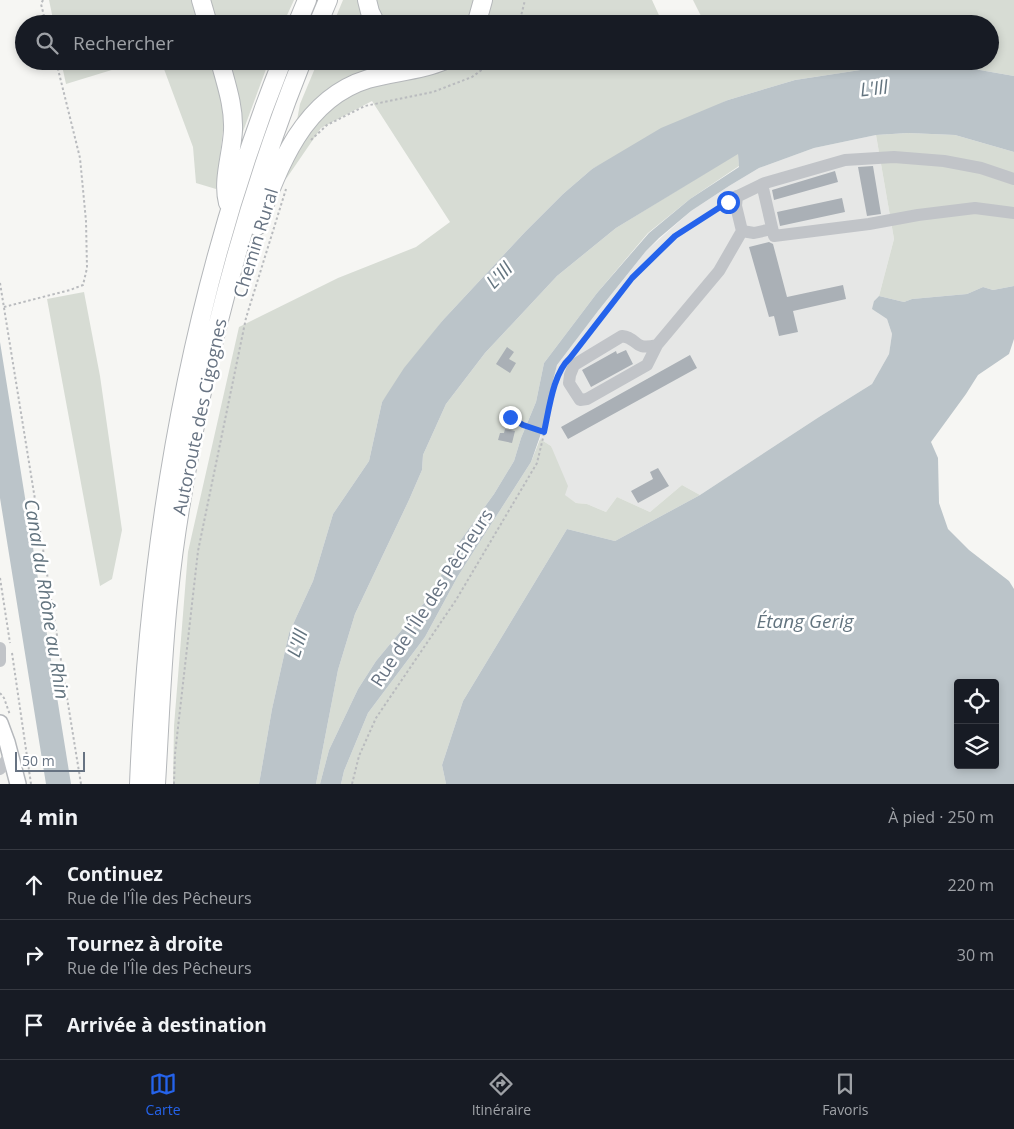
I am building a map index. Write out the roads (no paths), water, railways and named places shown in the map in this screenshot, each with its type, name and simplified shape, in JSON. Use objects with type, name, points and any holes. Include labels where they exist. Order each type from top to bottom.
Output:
[{"type":"highway","points":[[201,0],[205,15]]},
{"type":"highway","points":[[301,15],[307,0]]},
{"type":"highway","points":[[322,15],[328,0]]},
{"type":"highway","points":[[368,0],[372,15]]},
{"type":"highway","points":[[479,15],[483,0]]},
{"type":"highway","points":[[491,15],[494,0]]},
{"type":"highway","points":[[222,70],[230,97],[234,127],[232,153],[225,192],[230,213]]},
{"type":"highway","name":"Autoroute des Cigognes","points":[[139,784],[142,714],[151,608],[176,430],[196,335],[230,213],[279,70]]},
{"type":"highway","name":"Autoroute des Cigognes","points":[[156,784],[169,592],[178,522],[193,437],[214,339],[234,262],[260,178],[299,70]]},
{"type":"highway","points":[[234,262],[250,245],[285,156],[309,117],[338,92],[366,79],[404,70]]},
{"type":"main road","points":[[5,719],[18,784]]},
{"type":"street","points":[[657,345],[646,348],[638,346],[628,337],[622,336],[574,365],[569,383],[580,400],[587,399],[647,365],[657,345],[720,271],[742,232],[736,206],[732,199],[762,184],[845,160],[894,157],[944,161],[981,168],[1014,179]]},
{"type":"street","points":[[762,184],[774,236],[975,208],[1014,213]]},
{"type":"street","points":[[742,232],[754,233],[772,229]]},
{"type":"street","points":[[0,648],[0,662]]},
{"type":"street","points":[[0,769],[11,754]]},
{"type":"water","name":"L'Ill","points":[[860,70],[980,70],[1014,76],[1014,152],[955,135],[908,133],[876,135],[814,148],[759,168],[691,211],[659,238],[646,251],[557,365],[544,425],[531,462],[458,576],[425,637],[368,713],[344,771],[341,784],[320,784],[329,750],[358,689],[376,661],[429,597],[460,541],[494,494],[514,461],[536,402],[544,363],[597,293],[649,233],[690,199],[739,167],[738,154],[616,228],[557,276],[485,353],[446,404],[423,455],[422,470],[409,500],[355,614],[338,670],[316,784],[259,784],[272,709],[289,633],[313,581],[333,514],[369,461],[382,402],[404,368],[443,320],[525,232],[563,194],[592,169],[661,128],[728,100],[795,80]]},
{"type":"water","name":"Étang Gerig","points":[[1014,286],[1014,339],[1009,354],[978,375],[931,442],[938,458],[939,503],[948,529],[969,550],[1009,581],[1014,589],[1014,784],[446,784],[442,765],[463,701],[567,529],[615,541],[700,495],[872,384],[889,354],[892,334],[887,319],[872,309],[874,301],[879,296],[904,302],[912,299],[967,294],[983,287],[993,290]]},
{"type":"water","points":[[0,342],[71,784],[46,784],[0,498]]},
{"type":"water label","name":"Canal du Rhône au Rhin","points":[[47,599]]}]
